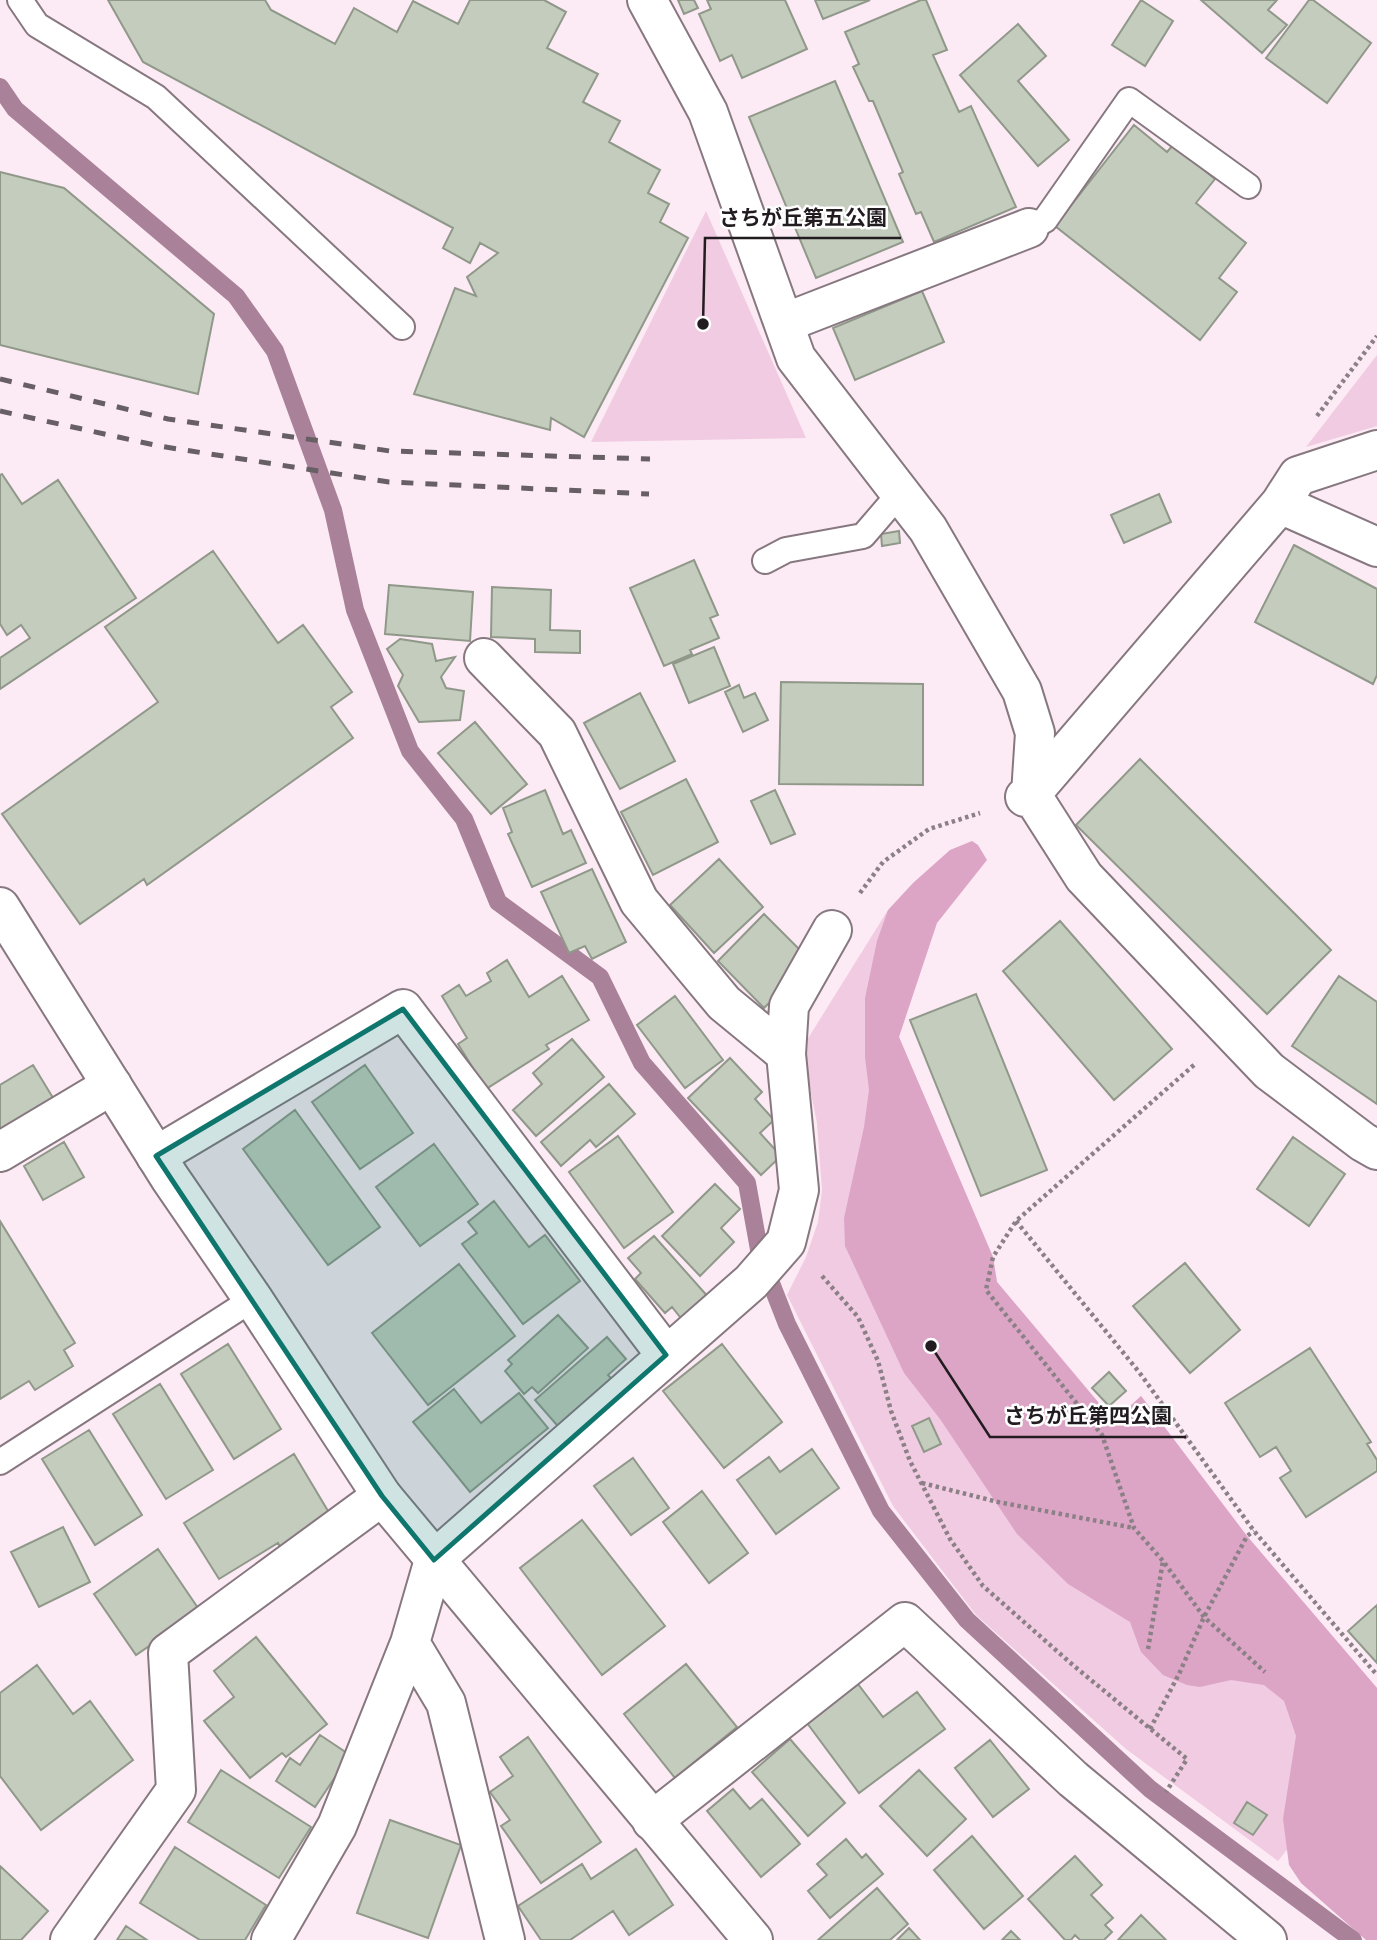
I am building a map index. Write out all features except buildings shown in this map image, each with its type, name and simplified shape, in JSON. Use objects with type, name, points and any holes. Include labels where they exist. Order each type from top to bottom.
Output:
[{"type":"street","points":[[647,0],[708,112],[796,358],[928,529],[1022,691],[1035,733],[1019,799]]},
{"type":"street","points":[[784,323],[1029,228]]},
{"type":"street","points":[[1019,799],[1280,504],[1298,476],[1377,450]]},
{"type":"street","points":[[1280,504],[1377,547]]},
{"type":"street","points":[[484,658],[557,733],[639,901],[724,1003],[786,1055]]},
{"type":"street","points":[[1019,799],[1084,877],[1269,1071],[1377,1150]]},
{"type":"street","points":[[0,907],[156,1156],[382,1496],[753,1940]]},
{"type":"street","points":[[271,1940],[337,1826],[410,1643],[434,1560],[751,1282],[786,1242],[799,1190],[786,1055],[789,1006],[832,930]]},
{"type":"street","points":[[156,1156],[402,1009],[666,1355]]},
{"type":"street","points":[[0,1152],[112,1085]]},
{"type":"street","points":[[70,1940],[176,1790],[168,1653],[382,1496]]},
{"type":"street","points":[[652,1821],[905,1622],[1073,1779],[1266,1940]]},
{"type":"street","points":[[410,1643],[446,1703],[505,1940]]},
{"type":"lane","points":[[20,0],[37,25],[156,97],[402,327]]},
{"type":"lane","points":[[1029,228],[1045,220],[1129,100],[1248,186]]},
{"type":"lane","points":[[765,561],[786,550],[863,536],[900,493]]},
{"type":"lane","points":[[0,1462],[253,1299]]},
{"type":"path","points":[[1311,424],[1377,336]]},
{"type":"path","points":[[832,930],[883,862],[929,830],[1019,799]]},
{"type":"path","points":[[1232,1032],[1016,1222],[993,1257],[986,1290],[1102,1434],[1134,1528],[1163,1561],[1204,1617],[1265,1672]]},
{"type":"path","points":[[1016,1222],[1139,1372],[1254,1531],[1377,1675]]},
{"type":"path","points":[[771,1259],[824,1277],[858,1317],[878,1361],[891,1411],[910,1461],[950,1539],[983,1586],[1074,1666],[1187,1759],[1172,1782]]},
{"type":"path","points":[[921,1483],[999,1502],[1134,1528]]},
{"type":"path","points":[[1150,1729],[1179,1674],[1204,1617],[1247,1536],[1254,1531]]},
{"type":"path","points":[[1148,1649],[1163,1561]]},
{"type":"highlighted area","points":[[403,1009],[666,1355],[434,1560],[382,1496],[156,1156]]},
{"type":"shaded area","points":[[706,211],[806,438],[591,442]]},
{"type":"shaded area","points":[[1377,355],[1377,426],[1306,447]]},
{"type":"shaded area","points":[[972,841],[978,845],[987,860],[937,923],[899,1037],[993,1257],[997,1282],[1114,1421],[1141,1396],[1247,1536],[1377,1688],[1377,1940],[1366,1940],[1301,1883],[1289,1865],[1283,1819],[1296,1736],[1284,1701],[1264,1685],[1231,1680],[1200,1687],[1187,1685],[1163,1675],[1141,1652],[1130,1622],[1068,1584],[1017,1534],[940,1419],[904,1373],[845,1246],[844,1218],[864,1127],[869,1090],[865,1057],[865,998],[877,941],[888,910],[913,883],[950,850]]},
{"type":"shaded area","points":[[888,910],[903,932],[899,1037],[993,1257],[997,1282],[1114,1421],[1141,1396],[1247,1536],[1377,1688],[1377,1736],[1278,1861],[1126,1749],[976,1615],[893,1506],[787,1295],[806,1257],[818,1222],[822,1190],[817,1123],[802,1048]]},
{"type":"waterway","points":[[0,87],[15,109],[236,296],[275,351],[333,510],[355,610],[410,751],[464,819],[498,902],[600,977],[642,1063],[747,1183],[760,1255],[787,1324],[881,1511],[967,1620],[1150,1789],[1353,1940]]},
{"type":"railway","points":[[0,379],[168,419],[390,451],[650,459]]},
{"type":"railway","points":[[0,411],[159,446],[389,482],[649,494]]},
{"type":"place","name":"さちが丘第五公園","points":[[703,324]]},
{"type":"place","name":"さちが丘第四公園","points":[[931,1346]]}]
